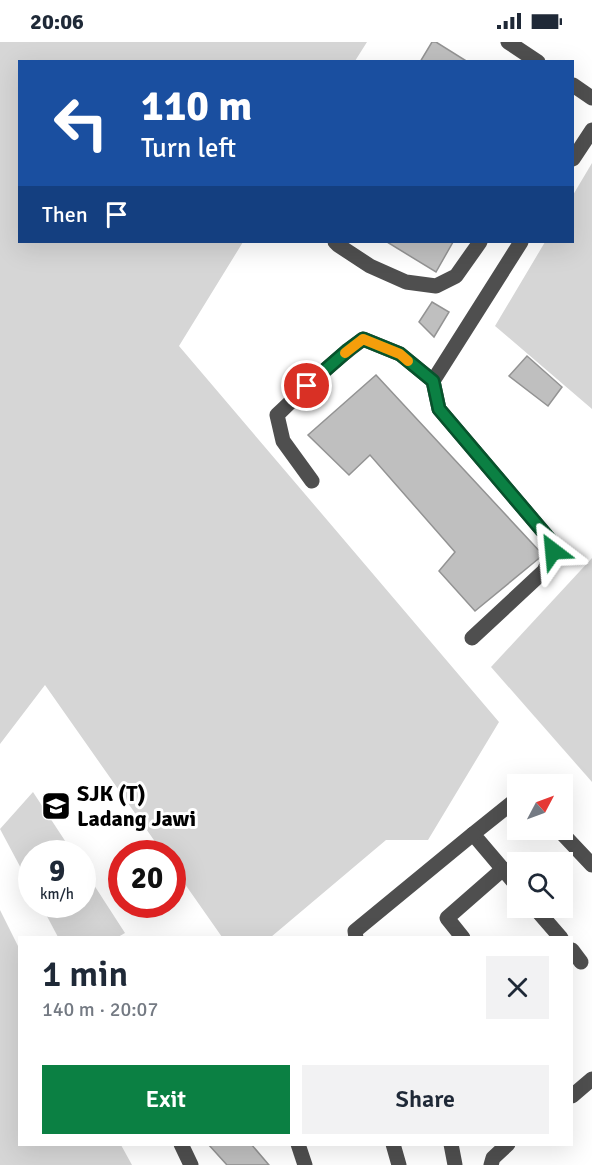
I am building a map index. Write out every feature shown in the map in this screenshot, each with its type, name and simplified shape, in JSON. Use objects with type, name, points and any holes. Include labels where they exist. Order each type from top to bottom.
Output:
[{"type":"street","points":[[508,42],[535,60]]},
{"type":"street","points":[[574,86],[592,98]]},
{"type":"street","points":[[574,157],[592,130]]},
{"type":"street","points":[[336,243],[370,266],[406,282],[436,286],[456,276],[479,243]]},
{"type":"street","points":[[433,381],[520,243]]},
{"type":"street","points":[[312,481],[283,441],[277,415],[348,350],[363,339],[400,354],[433,381],[439,409],[551,541],[553,551],[544,571],[472,638]]},
{"type":"street","points":[[356,936],[355,931],[507,807]]},
{"type":"street","points":[[473,834],[507,874]]},
{"type":"street","points":[[568,840],[592,865]]},
{"type":"street","points":[[461,936],[447,918],[503,869]]},
{"type":"street","points":[[544,918],[559,936]]},
{"type":"street","points":[[573,1095],[592,1079]]},
{"type":"street","points":[[182,1146],[191,1165]]},
{"type":"street","points":[[299,1146],[305,1165]]},
{"type":"street","points":[[394,1146],[399,1165]]},
{"type":"street","points":[[451,1146],[455,1165]]},
{"type":"street","points":[[491,1165],[493,1158],[506,1146]]},
{"type":"shaded area","points":[[0,42],[367,42],[356,60],[18,60],[18,243],[242,243],[179,346],[499,722],[428,840],[386,840],[272,936],[221,936],[186,886],[186,840],[154,840],[45,685],[0,744]]},
{"type":"shaded area","points":[[592,163],[592,409],[495,326],[544,243],[574,243],[574,193]]},
{"type":"shaded area","points":[[592,558],[592,782],[491,667]]},
{"type":"shaded area","points":[[33,792],[64,840],[18,840],[18,863],[0,829]]},
{"type":"shaded area","points":[[96,888],[108,907],[108,918],[115,918],[125,933],[120,936],[57,936],[48,918],[96,918]]},
{"type":"shaded area","points":[[0,910],[18,946],[18,1146],[122,1146],[132,1165],[0,1165]]},
{"type":"building","points":[[432,42],[436,42],[465,60],[421,60]]},
{"type":"building","points":[[389,243],[452,243],[436,272]]},
{"type":"building","points":[[432,302],[449,312],[434,337],[419,322]]},
{"type":"building","points":[[527,356],[562,387],[548,406],[509,376]]},
{"type":"building","points":[[376,375],[543,555],[475,611],[439,571],[455,552],[370,455],[349,475],[308,435]]},
{"type":"building","points":[[210,1146],[253,1146],[269,1165],[227,1165]]},
{"type":"slow traffic","points":[[345,353],[363,339],[400,354],[408,361]]},
{"type":"place","name":"SJK (T) Ladang Jawi","points":[[56,806]]},
{"type":"route","points":[[307,386],[363,339],[400,354],[433,381],[439,409],[551,541],[553,551]]}]
